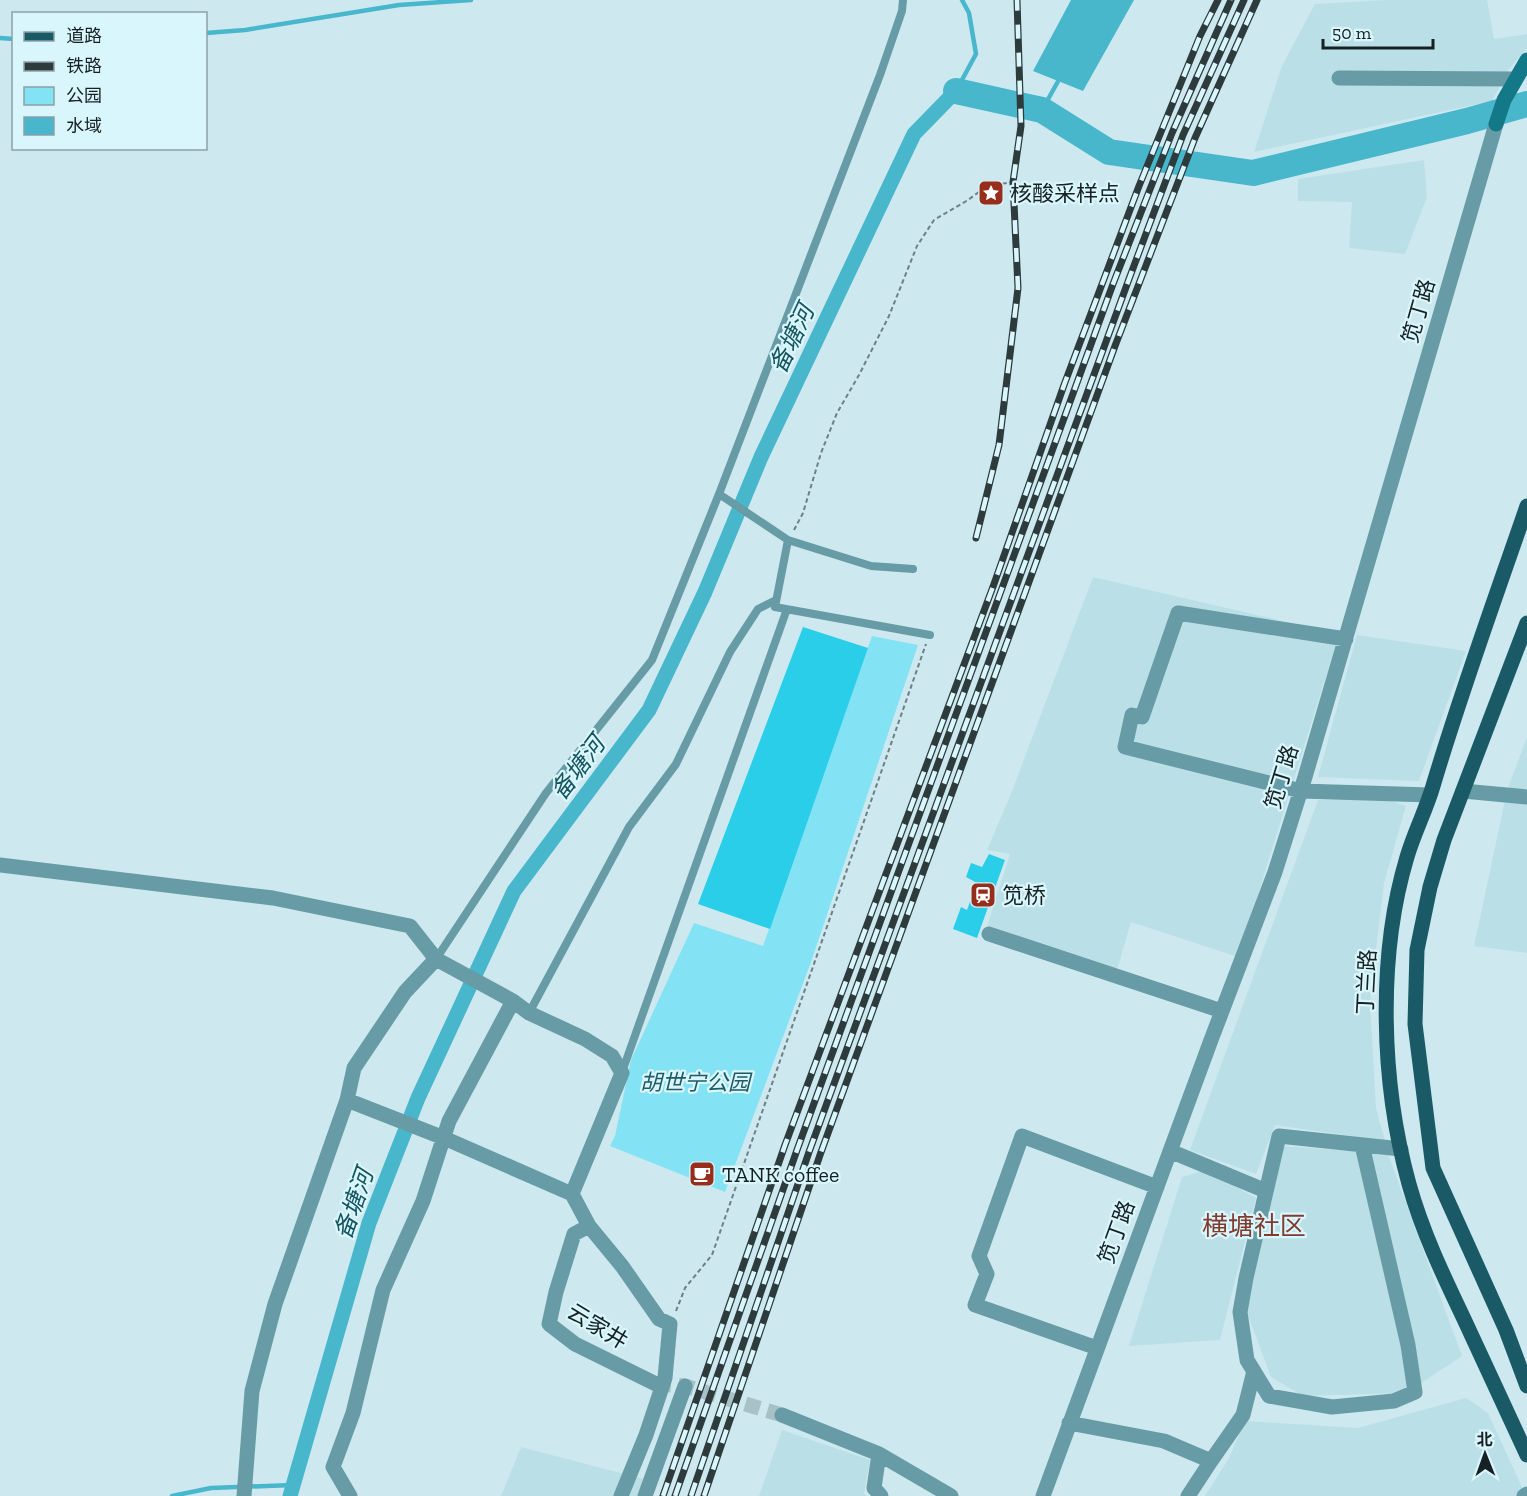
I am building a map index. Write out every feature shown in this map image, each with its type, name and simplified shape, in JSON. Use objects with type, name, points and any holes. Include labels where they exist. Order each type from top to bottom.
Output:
[{"type":"main road","name":"丁兰路","points":[[1527,506],[1407,857],[1396,905],[1389,952],[1385,1012],[1389,1071],[1409,1185],[1436,1260],[1527,1455]]},
{"type":"main road","points":[[1527,623],[1444,840],[1430,886],[1417,950],[1415,1024],[1433,1168],[1506,1330],[1527,1386]]},
{"type":"street","name":"笕丁路","points":[[1043,1496],[1275,872],[1346,639],[1496,124],[1504,100],[1527,60]]},
{"type":"street","points":[[1339,78],[1515,79]]},
{"type":"street","points":[[1346,639],[1178,613],[1142,717],[1132,715],[1125,747],[1301,791],[1430,795]]},
{"type":"street","points":[[1463,791],[1527,797]]},
{"type":"street","points":[[0,864],[273,898],[410,926],[439,960],[513,1001],[529,1013],[585,1039],[612,1056],[622,1073],[572,1194]]},
{"type":"street","points":[[989,934],[1222,1011]]},
{"type":"street","points":[[244,1496],[252,1391],[275,1304],[347,1100],[354,1068],[405,992],[439,960]]},
{"type":"street","points":[[350,1496],[333,1467],[353,1413],[384,1290],[423,1201],[449,1121],[513,1001]]},
{"type":"street","points":[[347,1100],[444,1138],[572,1194],[589,1227],[622,1266],[659,1319],[670,1324],[665,1378],[646,1435],[621,1496]]},
{"type":"street","points":[[1097,1348],[975,1305],[987,1274],[979,1256],[1022,1136],[1157,1187]]},
{"type":"street","points":[[1362,1145],[1408,1345],[1415,1392],[1394,1401],[1332,1407],[1269,1396],[1247,1360],[1240,1312],[1279,1136],[1401,1149]]},
{"type":"street","points":[[1170,1151],[1266,1191]]},
{"type":"street","name":"云家井","points":[[589,1227],[574,1234],[556,1292],[549,1324],[574,1344],[656,1384]]},
{"type":"street","points":[[1188,1496],[1243,1415],[1254,1371]]},
{"type":"street","points":[[645,1496],[685,1386]]},
{"type":"street","points":[[782,1415],[879,1454],[951,1496]]},
{"type":"street","points":[[1069,1423],[1164,1441],[1211,1461]]},
{"type":"street","points":[[879,1454],[874,1488],[881,1496]]},
{"type":"lane","points":[[439,960],[546,793],[652,660],[719,494],[880,75],[902,10],[903,0]]},
{"type":"lane","points":[[719,494],[788,540],[872,566],[913,569]]},
{"type":"lane","points":[[788,540],[775,607],[930,635]]},
{"type":"lane","points":[[529,1013],[629,827],[676,764],[730,652],[758,609],[776,600]]},
{"type":"lane","points":[[622,1073],[787,609]]},
{"type":"path","points":[[788,540],[802,513],[821,453],[837,413],[889,316],[917,246],[934,220],[987,186],[1013,182]]},
{"type":"path","points":[[670,1324],[685,1288],[712,1255],[930,635]]},
{"type":"shaded area","points":[[1388,0],[1487,0],[1494,39],[1527,34],[1527,48],[1509,69],[1492,101],[1254,152],[1282,66],[1315,4]]},
{"type":"shaded area","points":[[1424,160],[1427,197],[1405,254],[1349,248],[1352,202],[1298,201],[1298,179]]},
{"type":"shaded area","points":[[1093,577],[1339,634],[1256,901],[1235,956],[1131,922],[1117,970],[986,930],[1010,854],[987,850],[1009,799]]},
{"type":"shaded area","points":[[1357,635],[1466,651],[1419,781],[1318,777]]},
{"type":"shaded area","points":[[1527,737],[1527,953],[1474,946],[1507,791]]},
{"type":"shaded area","points":[[1386,799],[1406,806],[1384,883],[1370,1001],[1376,1108],[1385,1141],[1275,1125],[1256,1174],[1190,1150],[1318,800]]},
{"type":"shaded area","points":[[1284,1146],[1388,1154],[1462,1356],[1406,1393],[1303,1396],[1271,1377],[1245,1307]]},
{"type":"shaded area","points":[[1206,1170],[1256,1198],[1220,1340],[1129,1346],[1182,1177]]},
{"type":"shaded area","points":[[1466,1398],[1488,1413],[1526,1496],[1205,1496],[1229,1458],[1245,1421],[1358,1428]]},
{"type":"shaded area","points":[[782,1430],[870,1460],[864,1493],[867,1496],[759,1496]]},
{"type":"shaded area","points":[[521,1447],[651,1481],[645,1496],[501,1496]]},
{"type":"green space","name":"胡世宁公园","points":[[872,636],[918,645],[811,962],[725,1192],[610,1146],[615,1136],[631,1060],[694,923],[763,946]]},
{"type":"water","points":[[1071,0],[1134,0],[1083,91],[1033,71]]},
{"type":"building","points":[[803,627],[868,648],[770,929],[698,904]]},
{"type":"building","name":"笕桥","points":[[989,854],[1005,860],[977,938],[953,929],[961,907],[967,910],[977,883],[966,877],[971,863],[982,867]]},
{"type":"waterway","points":[[207,33],[245,30],[399,5],[471,0]]},
{"type":"waterway","points":[[956,91],[976,54],[969,13],[962,0]]},
{"type":"waterway","points":[[0,38],[12,39]]},
{"type":"waterway","points":[[1042,110],[1061,76]]},
{"type":"waterway","name":"备塘河","points":[[290,1496],[369,1223],[418,1098],[514,891],[649,710],[705,592],[761,457],[914,134],[956,91]]},
{"type":"waterway","points":[[956,91],[1042,110],[1109,152],[1253,173],[1467,121],[1527,104]]},
{"type":"waterway","points":[[172,1496],[211,1488],[293,1485]]},
{"type":"tunnel","points":[[656,1384],[685,1386],[782,1415]]},
{"type":"railway","points":[[976,538],[999,445],[1018,288],[1013,182],[1021,126],[1017,0]]},
{"type":"railway","points":[[663,1496],[785,1145],[994,584],[1064,385],[1139,186],[1200,36],[1218,0]]},
{"type":"railway","points":[[675,1496],[797,1150],[1113,284],[1172,133],[1231,0]]},
{"type":"railway","points":[[691,1496],[809,1152],[1129,279],[1183,135],[1244,0]]},
{"type":"railway","points":[[704,1496],[820,1155],[1115,346],[1195,138],[1257,0]]},
{"type":"place","name":"核酸采样点","points":[[991,193]]},
{"type":"place","name":"笕桥","points":[[983,895]]},
{"type":"place","name":"TANK coffee","points":[[702,1174]]},
{"type":"district","name":"横塘社区","points":[[1254,1226]]}]
